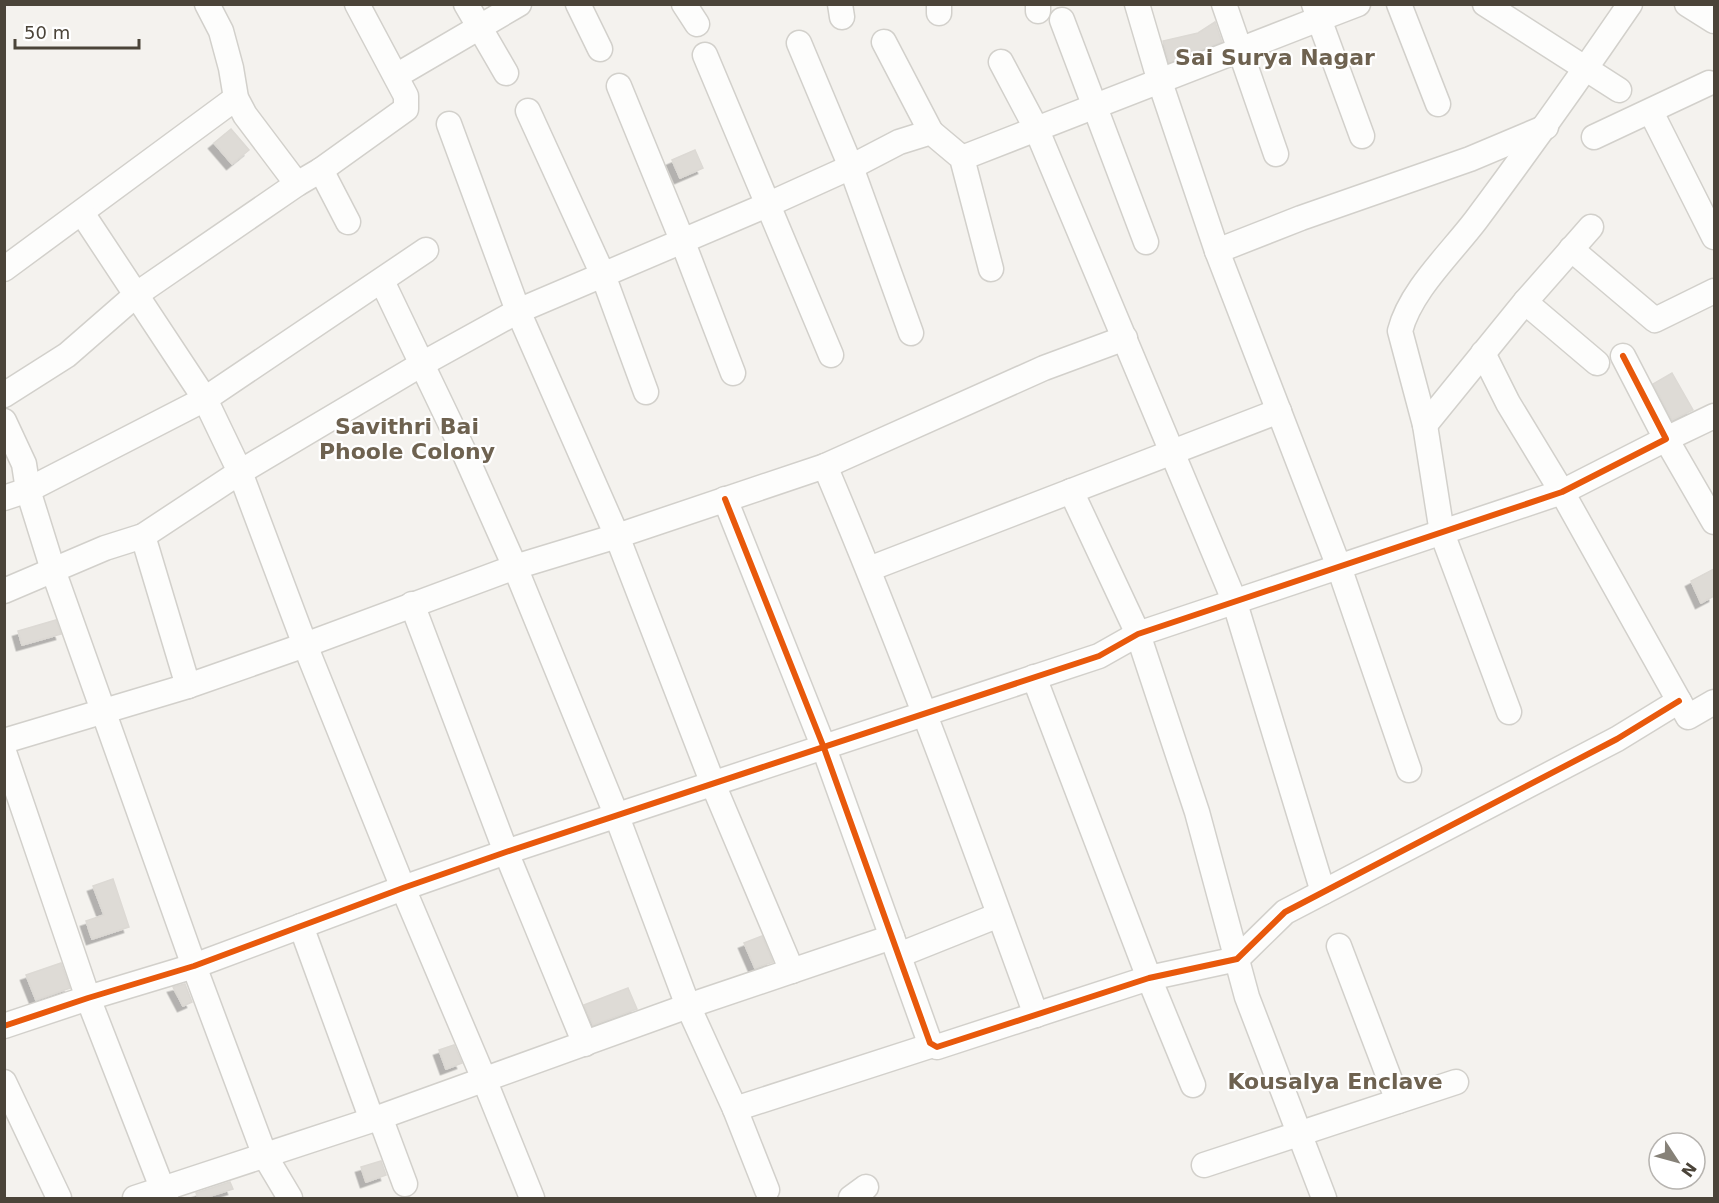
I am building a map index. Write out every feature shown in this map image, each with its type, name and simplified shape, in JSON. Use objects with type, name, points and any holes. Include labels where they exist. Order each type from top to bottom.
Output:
[{"type":"street","points":[[207,4],[221,31],[236,98],[245,115],[297,184]]},
{"type":"street","points":[[4,394],[68,355],[137,294],[297,184],[321,170],[406,109],[406,96],[357,4]]},
{"type":"street","points":[[466,4],[506,73]]},
{"type":"street","points":[[396,75],[519,4]]},
{"type":"street","points":[[578,4],[600,49]]},
{"type":"street","points":[[1137,4],[1160,82],[1217,251],[1339,567],[1409,770]]},
{"type":"street","points":[[1224,4],[1276,153]]},
{"type":"street","points":[[962,158],[1160,82],[1316,12],[1358,4]]},
{"type":"street","points":[[1399,4],[1438,104]]},
{"type":"street","points":[[1485,4],[1619,90]]},
{"type":"street","points":[[1509,712],[1442,533],[1425,425],[1400,331],[1404,315],[1411,302],[1467,232],[1546,126],[1630,4]]},
{"type":"street","points":[[1687,4],[1714,21]]},
{"type":"street","points":[[1316,12],[1362,136]]},
{"type":"street","points":[[1062,20],[1146,242]]},
{"type":"street","points":[[884,42],[932,132],[962,158],[991,269]]},
{"type":"street","points":[[799,43],[851,167],[911,333]]},
{"type":"street","points":[[705,55],[831,355]]},
{"type":"street","points":[[1001,62],[1036,128],[1234,600],[1323,892]]},
{"type":"street","points":[[1594,137],[1709,83]]},
{"type":"street","points":[[619,86],[682,240],[733,374]]},
{"type":"street","points":[[4,269],[236,98]]},
{"type":"street","points":[[528,111],[603,275],[646,392]]},
{"type":"street","points":[[1651,112],[1714,237]]},
{"type":"street","points":[[449,124],[518,312],[617,537],[713,784],[792,971]]},
{"type":"street","points":[[1217,251],[1301,218],[1470,159],[1546,126]]},
{"type":"street","points":[[4,591],[105,548],[143,536],[240,472],[422,364],[518,312],[767,205],[851,167],[899,141],[932,132]]},
{"type":"street","points":[[321,170],[348,222]]},
{"type":"street","points":[[82,213],[205,399],[240,472],[305,645],[532,1198]]},
{"type":"street","points":[[1425,425],[1525,302],[1591,226]]},
{"type":"street","points":[[4,498],[28,490],[205,399],[426,249]]},
{"type":"street","points":[[1571,249],[1655,320],[1714,291]]},
{"type":"street","points":[[382,281],[476,478],[515,567],[616,814],[688,1006],[735,1109],[767,1190]]},
{"type":"street","points":[[1525,302],[1597,363]]},
{"type":"street","points":[[4,741],[188,686],[515,567],[617,537],[825,466],[1044,368],[1125,338]]},
{"type":"street","points":[[1484,353],[1508,404],[1562,492],[1688,717],[1714,702]]},
{"type":"street","points":[[1623,356],[1666,439],[1714,522]]},
{"type":"street","points":[[869,570],[1279,411]]},
{"type":"street","points":[[4,1026],[194,966],[403,888],[616,814],[824,748],[925,712],[1099,656],[1138,634],[1562,492],[1714,416]]},
{"type":"street","points":[[4,421],[24,464],[28,490],[53,570],[194,966],[265,1156],[290,1198]]},
{"type":"street","points":[[825,466],[925,712],[1036,1015]]},
{"type":"street","points":[[1071,491],[1138,634],[1197,812],[1247,998],[1324,1198]]},
{"type":"street","points":[[725,499],[824,748],[930,1043],[933,1045]]},
{"type":"street","points":[[143,536],[188,686]]},
{"type":"street","points":[[412,604],[506,852],[585,1044]]},
{"type":"street","points":[[1034,677],[1149,978],[1193,1085]]},
{"type":"street","points":[[735,1109],[933,1045],[942,1046],[1149,978],[1237,958],[1285,912],[1598,750],[1679,701]]},
{"type":"street","points":[[4,752],[88,998],[164,1195]]},
{"type":"street","points":[[135,1198],[164,1195],[265,1156],[792,971],[895,946],[999,915]]},
{"type":"street","points":[[301,926],[376,1118],[405,1184]]},
{"type":"street","points":[[1339,946],[1398,1101]]},
{"type":"street","points":[[4,1082],[59,1198]]},
{"type":"street","points":[[1204,1165],[1456,1082]]},
{"type":"building","points":[[1215,22],[1222,42],[1169,62],[1163,41],[1198,33]]},
{"type":"building","points":[[231,129],[249,150],[232,164],[214,143]]},
{"type":"building","points":[[695,150],[703,168],[680,178],[672,160]]},
{"type":"building","points":[[1672,373],[1693,410],[1672,420],[1653,384]]},
{"type":"building","points":[[1714,569],[1714,596],[1701,603],[1691,581]]},
{"type":"building","points":[[56,620],[61,634],[22,645],[18,631]]},
{"type":"building","points":[[113,879],[129,927],[92,939],[86,921],[104,915],[93,886]]},
{"type":"building","points":[[762,936],[773,962],[755,968],[744,943]]},
{"type":"building","points":[[61,963],[70,988],[36,1000],[26,975]]},
{"type":"building","points":[[185,984],[192,1002],[183,1006],[173,987]]},
{"type":"building","points":[[628,988],[637,1009],[593,1025],[584,1005]]},
{"type":"building","points":[[454,1045],[462,1063],[446,1069],[439,1050]]},
{"type":"building","points":[[381,1161],[386,1175],[366,1182],[361,1167]]},
{"type":"building","points":[[230,1182],[233,1189],[198,1198],[196,1193]]},
{"type":"cycle path","points":[[4,1026],[194,966],[506,852],[1099,656],[1138,634],[1562,492],[1666,439],[1623,356]]},
{"type":"cycle path","points":[[725,499],[824,748],[930,1043],[937,1047],[1149,978],[1237,959],[1285,912],[1617,739],[1679,701]]},
{"type":"district","name":"Sai Surya Nagar","points":[[1275,57]]},
{"type":"district","name":"Savithri Bai Phoole Colony","points":[[407,438]]},
{"type":"district","name":"Kousalya Enclave","points":[[1335,1081]]}]
